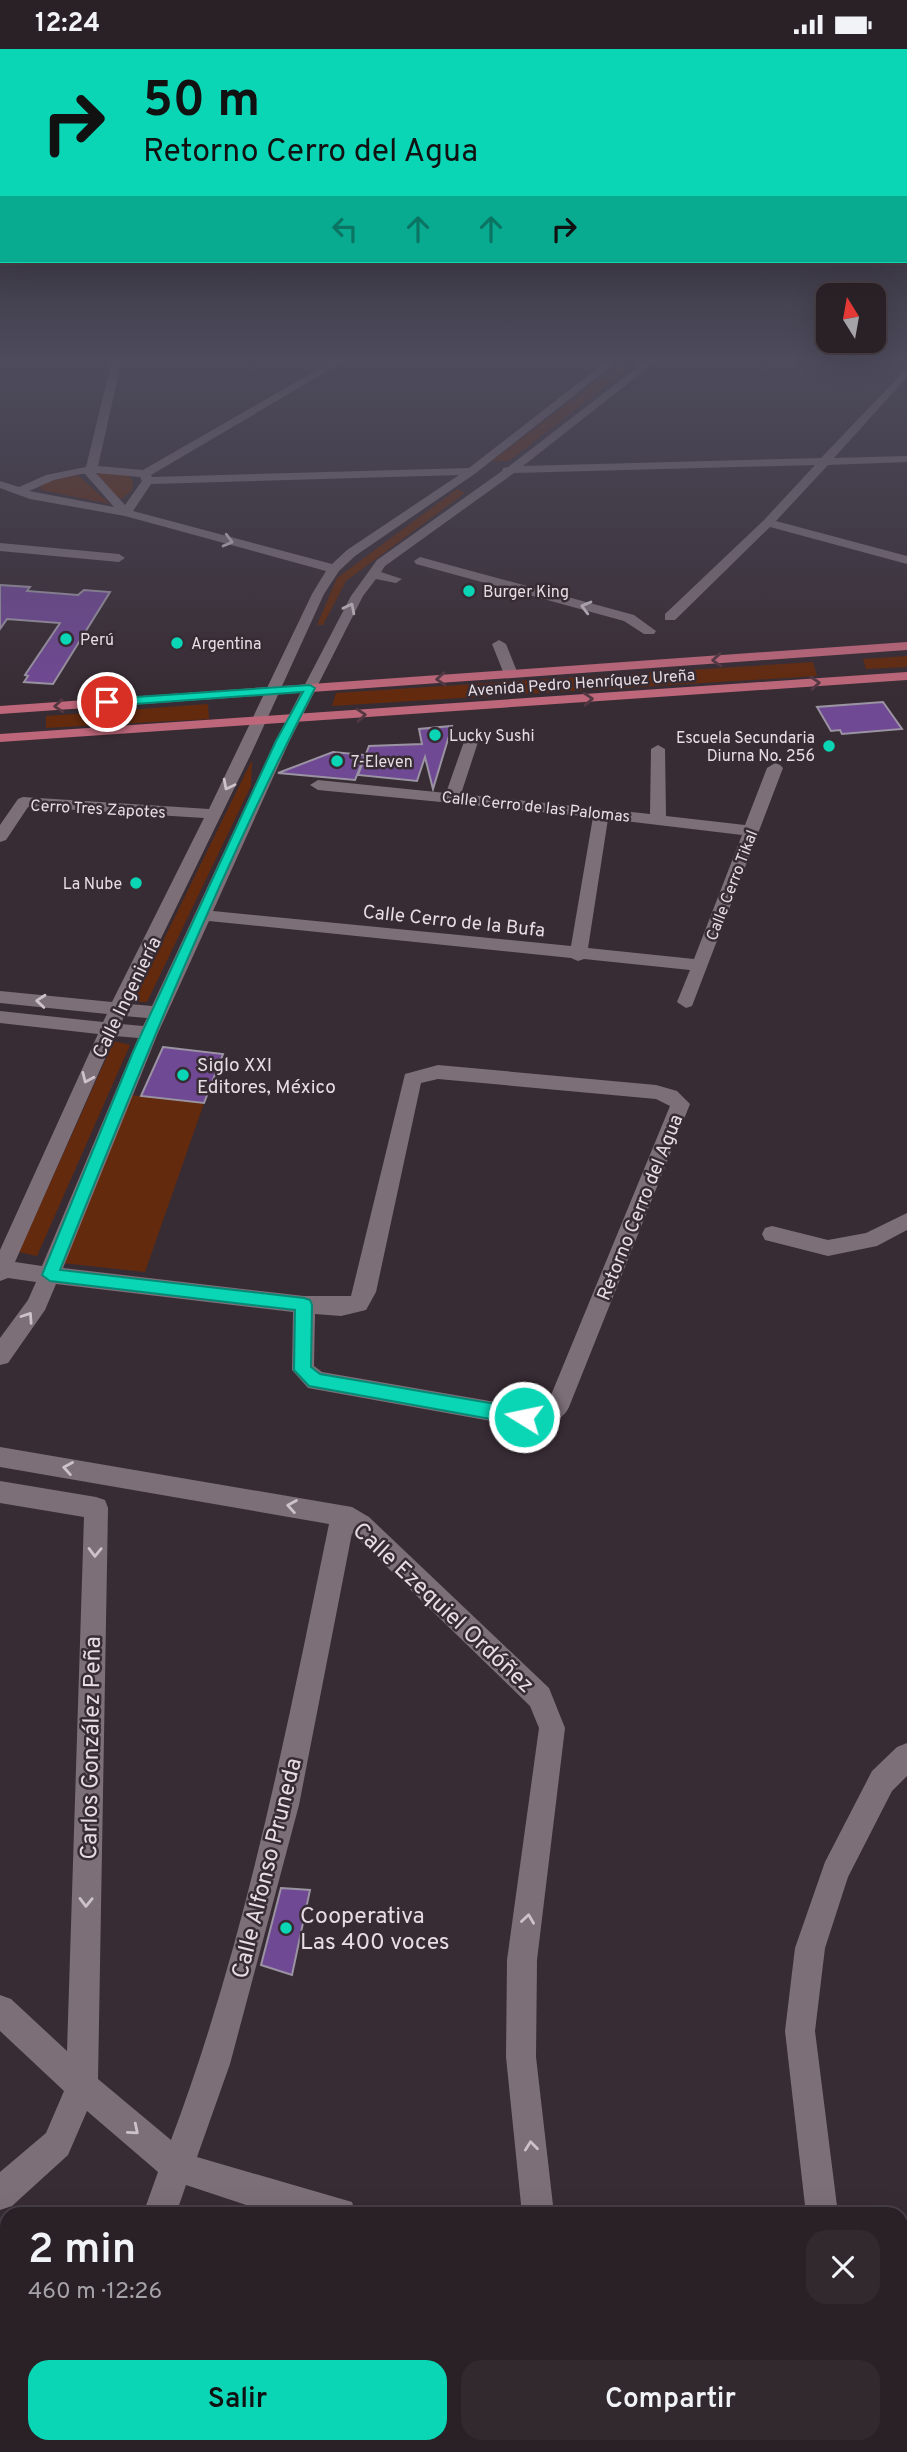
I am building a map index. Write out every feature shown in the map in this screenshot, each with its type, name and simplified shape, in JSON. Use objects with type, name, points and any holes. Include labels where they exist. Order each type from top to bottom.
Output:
[{"type":"main road","name":"Avenida Pedro Henríquez Ureña","points":[[0,710],[907,646]]},
{"type":"main road","points":[[830,652],[848,680]]},
{"type":"main road","name":"Avenida Pedro Henríquez Ureña","points":[[0,738],[907,676]]},
{"type":"street","points":[[20,491],[31,484],[77,471]]},
{"type":"street","points":[[91,471],[90,475],[94,480],[126,513]]},
{"type":"street","points":[[115,471],[147,477],[464,471]]},
{"type":"street","points":[[126,513],[147,477],[157,471]]},
{"type":"street","name":"Calle Ingeniería","points":[[1,1271],[109,1028],[244,754],[318,594],[334,569],[351,553],[472,471]]},
{"type":"street","name":"Calle Ingeniería","points":[[0,1356],[37,1304],[158,1013],[293,719],[357,596],[381,563],[509,471]]},
{"type":"street","points":[[670,617],[768,523],[816,471]]},
{"type":"street","points":[[0,484],[34,497],[126,513],[334,569]]},
{"type":"street","points":[[768,523],[907,560]]},
{"type":"street","points":[[0,547],[119,558]]},
{"type":"street","points":[[16,566],[30,549]]},
{"type":"street","points":[[420,561],[629,618],[649,631]]},
{"type":"street","points":[[373,574],[396,579]]},
{"type":"street","points":[[499,644],[511,674]]},
{"type":"street","points":[[453,798],[472,736]]},
{"type":"street","points":[[657,749],[657,819]]},
{"type":"street","points":[[244,754],[263,753],[275,759]]},
{"type":"street","name":"Calle Cerro Tikal","points":[[686,1002],[775,768]]},
{"type":"street","name":"Calle Cerro de las Palomas","points":[[318,785],[752,831]]},
{"type":"street","name":"Cerro Tres Zapotes","points":[[0,837],[23,802],[213,814]]},
{"type":"street","points":[[579,955],[601,813]]},
{"type":"street","name":"Calle Cerro de la Bufa","points":[[204,915],[579,955],[700,965]]},
{"type":"street","points":[[0,997],[158,1013]]},
{"type":"street","points":[[0,1017],[149,1033]]},
{"type":"street","name":"Retorno Cerro del Agua","points":[[1,1271],[304,1305],[341,1307],[358,1304],[365,1291],[412,1079],[438,1072],[465,1074],[656,1092],[670,1096],[680,1104],[558,1407],[541,1416],[524,1417],[316,1381],[303,1370],[304,1305]]},
{"type":"street","points":[[772,1234],[828,1248],[870,1240],[907,1221]]},
{"type":"street","name":"Calle Ezequiel Ordóñez","points":[[0,1457],[342,1515],[360,1525],[540,1697],[552,1728],[522,1960],[521,2057],[537,2207]]},
{"type":"street","name":"Carlos González Peña","points":[[0,1492],[96,1509],[82,2086]]},
{"type":"street","name":"Calle Alfonso Pruneda","points":[[161,2207],[215,2064],[285,1805],[342,1515]]},
{"type":"street","points":[[821,2207],[800,2031],[810,1948],[835,1872],[882,1781],[907,1757]]},
{"type":"street","points":[[0,2010],[82,2086],[176,2166],[271,2197],[312,2207]]},
{"type":"street","points":[[0,2194],[57,2144],[82,2086]]},
{"type":"shaded area","points":[[104,471],[128,475],[133,481],[132,490],[122,499],[108,491],[97,475]]},
{"type":"shaded area","points":[[78,475],[110,504],[41,490],[40,487],[47,482]]},
{"type":"shaded area","points":[[457,489],[465,493],[346,581],[323,625],[317,625],[337,578]]},
{"type":"shaded area","points":[[907,656],[907,667],[866,669],[863,659]]},
{"type":"shaded area","points":[[813,662],[817,676],[332,706],[336,693]]},
{"type":"shaded area","points":[[208,704],[209,719],[46,728],[46,716]]},
{"type":"shaded area","points":[[252,760],[251,786],[147,1002],[133,1002]]},
{"type":"shaded area","points":[[114,1041],[130,1045],[37,1256],[19,1252]]},
{"type":"shaded area","points":[[130,1095],[204,1103],[145,1272],[62,1263]]},
{"type":"building","points":[[0,585],[30,587],[27,591],[78,595],[84,590],[110,592],[53,684],[24,682],[28,676],[25,675],[60,623],[7,619],[0,629]]},
{"type":"building","points":[[883,702],[902,729],[842,734],[840,730],[831,731],[817,707]]},
{"type":"building","points":[[452,726],[433,789],[425,757],[417,781],[358,775],[369,746],[422,744],[419,729]]},
{"type":"building","points":[[333,752],[365,755],[355,780],[278,773]]},
{"type":"building","name":"Siglo XXI Editores, México","points":[[163,1047],[223,1054],[204,1103],[141,1096]]},
{"type":"building","name":"Cooperativa Las 400 voces","points":[[281,1888],[310,1890],[292,1975],[261,1965]]},
{"type":"place","name":"Burger King","points":[[469,591]]},
{"type":"place","name":"Perú","points":[[66,639]]},
{"type":"place","name":"Argentina","points":[[177,643]]},
{"type":"place","name":"Lucky Sushi","points":[[435,735]]},
{"type":"place","name":"Escuela Secundaria Diurna No. 256","points":[[829,746]]},
{"type":"place","name":"7-Eleven","points":[[337,761]]},
{"type":"place","name":"La Nube","points":[[136,883]]},
{"type":"place","name":"Siglo XXI Editores, México","points":[[183,1075]]},
{"type":"place","name":"Cooperativa Las 400 voces","points":[[286,1928]]},
{"type":"route","points":[[107,702],[310,688],[282,741],[140,1052],[50,1275],[304,1305],[303,1370],[316,1381],[524,1417]]}]
